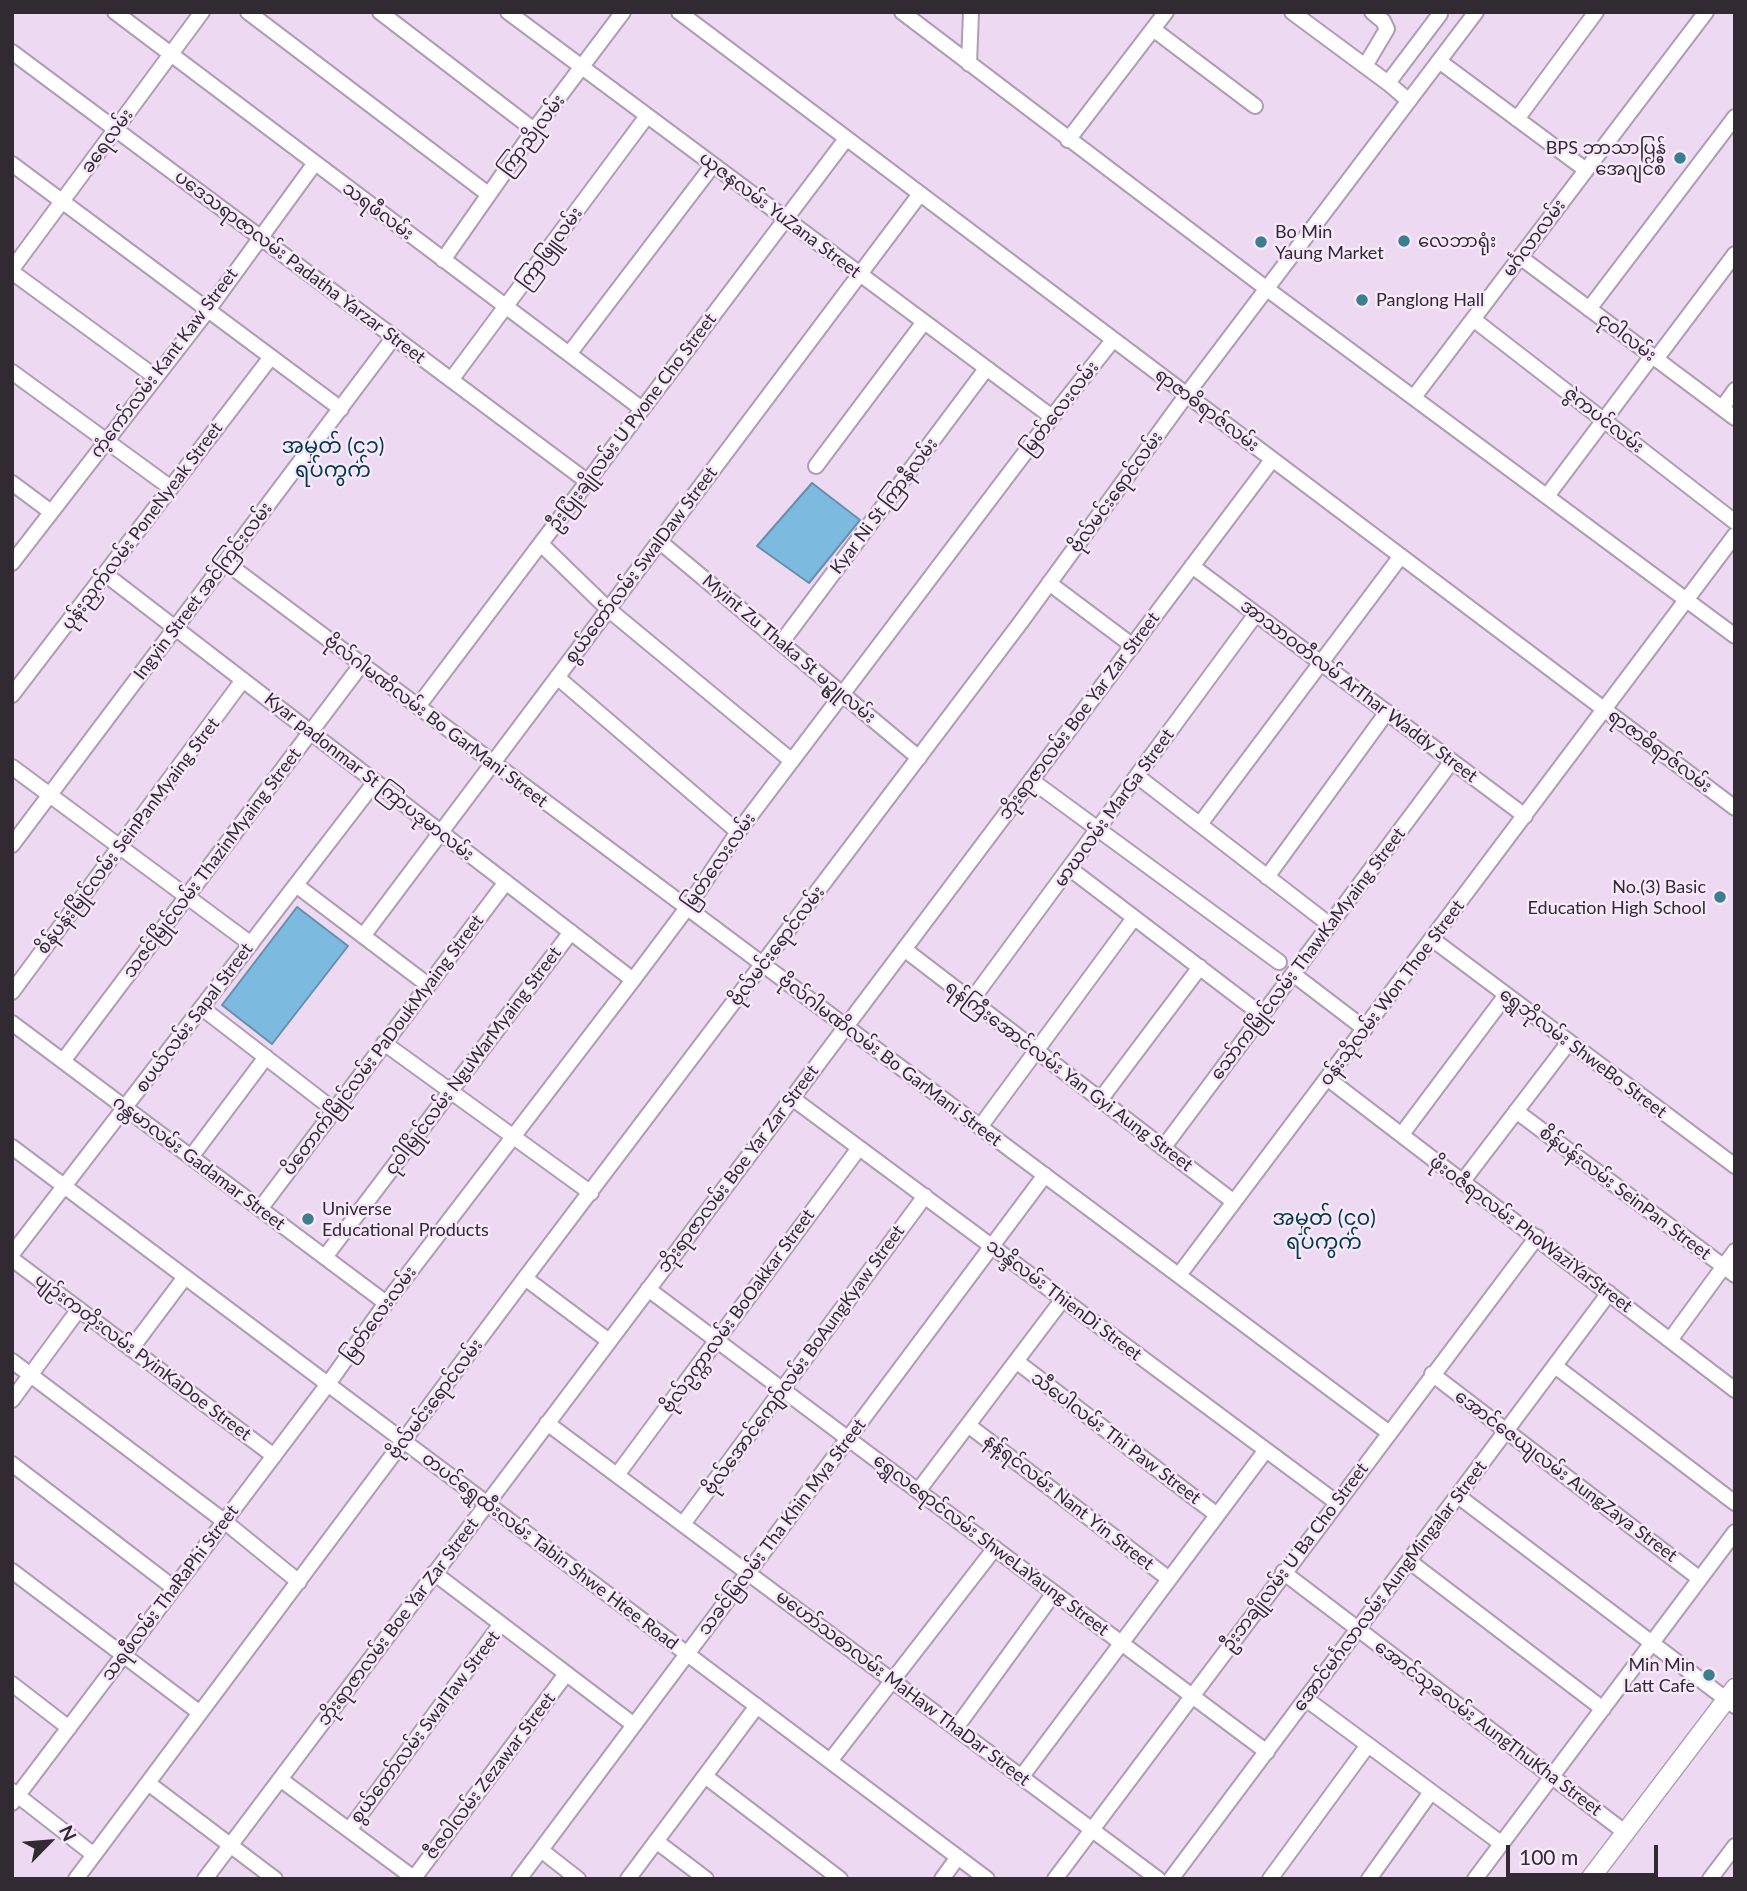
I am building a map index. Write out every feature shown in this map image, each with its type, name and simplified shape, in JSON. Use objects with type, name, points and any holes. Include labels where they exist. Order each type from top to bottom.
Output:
[{"type":"main road","points":[[1590,1879],[1732,1698]]},
{"type":"street","name":"သရဖီလမ်း","points":[[115,12],[642,409]]},
{"type":"street","name":"ခရေလမ်း","points":[[12,271],[202,12]]},
{"type":"street","points":[[248,12],[488,194]]},
{"type":"street","points":[[380,12],[534,130]]},
{"type":"street","name":"ယုဇနလမ်း YuZana Street","points":[[508,12],[1052,417]]},
{"type":"street","name":"ကြာညိုလမ်း","points":[[443,260],[534,130],[623,12]]},
{"type":"street","name":"ရာဇာဓိရာဇ်လမ်း","points":[[679,12],[1113,340],[1193,386],[1272,460],[1735,808]]},
{"type":"street","points":[[902,12],[1263,294],[1413,397],[1735,636]]},
{"type":"street","points":[[969,64],[971,12]]},
{"type":"street","points":[[1068,140],[1166,12]]},
{"type":"street","points":[[1365,66],[1387,29],[1383,21],[1372,12]]},
{"type":"street","points":[[1388,83],[1440,14],[1438,12]]},
{"type":"street","name":"ဗိုလ်မင်းရောင်လမ်း","points":[[76,1879],[1476,12]]},
{"type":"street","points":[[1517,119],[1596,12]]},
{"type":"street","name":"မင်္ဂလာလမ်း","points":[[1413,397],[1706,12]]},
{"type":"street","points":[[1302,15],[1409,102]]},
{"type":"street","points":[[1153,29],[1255,106]]},
{"type":"street","name":"ပဒေသရာဇာလမ်း Padatha Yarzar Street","points":[[12,52],[588,482]]},
{"type":"street","points":[[1439,61],[1586,170]]},
{"type":"street","name":"ကြာဖြူလမ်း","points":[[451,380],[647,116]]},
{"type":"street","points":[[1589,309],[1735,117]]},
{"type":"street","name":"ဦးပြုံးချိုလမ်း U Pyone Cho Street","points":[[419,705],[846,139]]},
{"type":"street","name":"ကံ့ကော်လမ်း Kant Kaw Street","points":[[12,563],[154,376],[208,310],[315,163]]},
{"type":"street","points":[[12,164],[341,409]]},
{"type":"street","points":[[569,354],[713,165]]},
{"type":"street","name":"စွယ်တော်လမ်း SwalDaw Street","points":[[363,936],[919,194]]},
{"type":"street","points":[[1546,496],[1735,254]]},
{"type":"street","name":"ငုဝါလမ်း","points":[[1520,257],[1735,418]]},
{"type":"street","points":[[12,271],[154,376]]},
{"type":"street","name":"ဇွဲကပင်လမ်း","points":[[1473,319],[1735,522]]},
{"type":"street","points":[[816,467],[923,322]]},
{"type":"street","name":"Ingyin Street အင်ကြင်းလမ်း","points":[[12,845],[394,337]]},
{"type":"street","name":"မြတ်လေးလမ်း","points":[[328,1384],[386,1303],[687,908],[738,832],[1113,340]]},
{"type":"street","name":"ပုန်းညှက်လမ်း PoneNyeak Street","points":[[12,695],[271,357]]},
{"type":"street","name":"Kyar Ni St ကြာနီလမ်း","points":[[781,643],[986,369]]},
{"type":"street","points":[[12,372],[171,488]]},
{"type":"street","points":[[1721,408],[1735,390]]},
{"type":"street","name":"ဘိုးရာဇာလမ်း Boe Yar Zar Street","points":[[205,1879],[1272,460]]},
{"type":"street","points":[[12,483],[51,512]]},
{"type":"street","name":"ဝန်းသိုလမ်း Won Thoe Street","points":[[1179,1275],[1735,535]]},
{"type":"street","name":"Myint Zu Thaka St မဥ္ဇူလမ်း","points":[[659,541],[919,758]]},
{"type":"street","points":[[541,544],[608,609],[792,761]]},
{"type":"street","points":[[1200,824],[1401,556]]},
{"type":"street","name":"ဗိုလ်ဂါမဏိလမ်း Bo GarMani Street","points":[[225,562],[1388,1432]]},
{"type":"street","name":"အာသာဝတီလမ် ArThar Waddy Street","points":[[1192,566],[1525,816]]},
{"type":"street","name":"Kyar padonmar St ကြာပဒုမာလမ်း","points":[[105,574],[633,980]]},
{"type":"street","points":[[1049,583],[1132,646]]},
{"type":"street","name":"မာဃလမ်း MarGa Street","points":[[971,1001],[1256,614]]},
{"type":"street","name":"သဇင်မြိုင်လမ်း ThazinMyaing Street","points":[[63,1061],[360,664]]},
{"type":"street","points":[[557,677],[738,832]]},
{"type":"street","name":"စိန်ပန်းမြိုင်လမ်း SeinPanMyaing Stret","points":[[12,992],[243,680]]},
{"type":"street","points":[[1266,877],[1387,712]]},
{"type":"street","name":"သော်ကမြိုင်လမ်း ThawKaMyaing Street","points":[[1163,1148],[1452,761]]},
{"type":"street","points":[[12,767],[251,944]]},
{"type":"street","points":[[1137,776],[1330,925]]},
{"type":"street","points":[[1031,780],[1279,962]]},
{"type":"street","name":"စပယ်လမ်း Sapal Street","points":[[12,1256],[375,782]]},
{"type":"street","points":[[1069,868],[1262,1015]]},
{"type":"street","name":"ပိတောက်မြိုင်လမ်း PaDoukMyaing Street","points":[[260,1209],[506,882]]},
{"type":"street","points":[[296,885],[428,985]]},
{"type":"street","points":[[980,1127],[1134,918]]},
{"type":"street","name":"ငုဝါမြိုင်လမ်း NguWarMyaing Street","points":[[325,1257],[571,932]]},
{"type":"street","name":"ရွှေဘိုလမ်း ShweBo Street","points":[[1432,939],[1735,1166]]},
{"type":"street","name":"ရန်ကြီးအောင်လမ်း Yan Gyi Aung Street","points":[[904,949],[1234,1202]]},
{"type":"street","points":[[1100,1100],[1200,967]]},
{"type":"street","points":[[1293,974],[1365,1028]]},
{"type":"street","points":[[1402,1134],[1506,995]]},
{"type":"street","points":[[202,1008],[334,1110]]},
{"type":"street","name":"ဂန္တမာလမ်း Gadamar Street","points":[[12,1023],[386,1303]]},
{"type":"street","points":[[1463,1181],[1569,1042]]},
{"type":"street","points":[[384,1043],[591,1193]]},
{"type":"street","points":[[191,1157],[265,1057]]},
{"type":"street","name":"ဖိုးဝဇီရာလမ်း PhoWaziYarStreet","points":[[1327,1078],[1735,1390]]},
{"type":"street","name":"သန္ဒိလမ်း ThienDi Street","points":[[792,1098],[1336,1502]]},
{"type":"street","name":"စိန်ပန်းလမ်း SeinPan Street","points":[[1516,1111],[1729,1271]]},
{"type":"street","name":"တပင်ရွှေထီးလမ်း Tabin Shwe Htee Road","points":[[12,1147],[987,1879]]},
{"type":"street","name":"ဗိုလ်ဥက္ကာလမ်း BoOakkar Street","points":[[617,1475],[859,1148]]},
{"type":"street","name":"သခင်မြလမ်း Tha Khin Mya Street","points":[[519,1879],[1045,1175]]},
{"type":"street","name":"ဗိုလ်အောင်ကျော်လမ်း BoAungKyaw Street","points":[[683,1524],[925,1196]]},
{"type":"street","name":"ဦးဘချိုလမ်း U Ba Cho Street","points":[[1055,1879],[1537,1237]]},
{"type":"street","points":[[1670,1340],[1729,1271],[1735,1251]]},
{"type":"street","name":"ပျဉ်းကတိုးလမ်း PyinKaDoe Street","points":[[12,1256],[274,1455]]},
{"type":"street","points":[[131,1349],[185,1277]]},
{"type":"street","points":[[525,1278],[609,1341]]},
{"type":"street","name":"ရွှေလရောင်လမ်း ShweLaYaung Street","points":[[648,1289],[1266,1752]]},
{"type":"street","name":"အောင်မင်္ဂလာလမ်း AungMingalar Street","points":[[1171,1879],[1609,1293]]},
{"type":"street","points":[[918,1491],[1063,1299]]},
{"type":"street","points":[[12,1400],[79,1309]]},
{"type":"street","points":[[12,1361],[224,1521],[299,1582]]},
{"type":"street","name":"သီပေါလမ်း Thi Paw Street","points":[[1016,1361],[1217,1516]]},
{"type":"street","points":[[1555,1366],[1735,1503]]},
{"type":"street","name":"အောင်ဇေယျလမ်း AungZaya Street","points":[[1432,1374],[1700,1579]]},
{"type":"street","name":"သရဖီလမ်း ThaRaPhi Street","points":[[14,1796],[69,1728],[328,1384]]},
{"type":"street","name":"မဟော်သဓာလမ်း MaHaw ThaDar Street","points":[[547,1423],[1158,1879]]},
{"type":"street","name":"နန့်ရင်လမ်း Nant Yin Street","points":[[968,1425],[1169,1579]]},
{"type":"street","points":[[1022,1776],[1266,1450]]},
{"type":"street","points":[[12,1464],[174,1588]]},
{"type":"street","points":[[1458,1496],[1651,1643],[1732,1698]]},
{"type":"street","points":[[1475,1879],[1735,1532]]},
{"type":"street","points":[[830,1761],[995,1548]]},
{"type":"street","points":[[1409,1561],[1603,1709]]},
{"type":"street","points":[[12,1570],[200,1713]]},
{"type":"street","name":"အောင်သုခလမ်း AungThuKha Street","points":[[1283,1572],[1626,1833]]},
{"type":"street","points":[[434,1573],[634,1725]]},
{"type":"street","points":[[956,1728],[1054,1593]]},
{"type":"street","name":"စွယ်တော်လမ်း SwalTaw Street","points":[[349,1829],[501,1624]]},
{"type":"street","name":"ဇီဇဝါလမ်း Zezawar Street","points":[[414,1878],[566,1674]]},
{"type":"street","points":[[12,1684],[69,1728]]},
{"type":"street","points":[[1306,1699],[1502,1844]]},
{"type":"street","points":[[628,1879],[757,1706]]},
{"type":"street","points":[[1270,1879],[1368,1745]]},
{"type":"street","points":[[705,1776],[840,1879]]},
{"type":"street","points":[[280,1779],[414,1878]]},
{"type":"street","points":[[148,1783],[275,1879]]},
{"type":"street","points":[[1369,1879],[1431,1792]]},
{"type":"street","points":[[14,1796],[94,1855]]},
{"type":"street","points":[[656,1841],[706,1879]]},
{"type":"street","points":[[1710,1879],[1735,1846]]},
{"type":"street","points":[[541,1850],[578,1879]]},
{"type":"street","points":[[942,1879],[958,1857]]},
{"type":"water","points":[[812,483],[860,520],[809,583],[757,546]]},
{"type":"water","points":[[297,907],[348,946],[272,1044],[222,1005]]},
{"type":"place","name":"BPS ဘာသာပြန် အေဂျင်စီ","points":[[1680,158]]},
{"type":"place","name":"လေဘာရုံး","points":[[1404,241]]},
{"type":"place","name":"Bo Min Yaung Market","points":[[1261,242]]},
{"type":"place","name":"Panglong Hall","points":[[1362,300]]},
{"type":"place","name":"No.(3) Basic Education High School","points":[[1720,897]]},
{"type":"place","name":"Universe Educational Products","points":[[308,1219]]},
{"type":"place","name":"Min Min Latt Cafe","points":[[1709,1675]]},
{"type":"district","name":"အမှတ် (၄၁) ရပ်ကွက်","points":[[333,458]]},
{"type":"district","name":"အမှတ် (၄၀) ရပ်ကွက်","points":[[1324,1230]]}]
